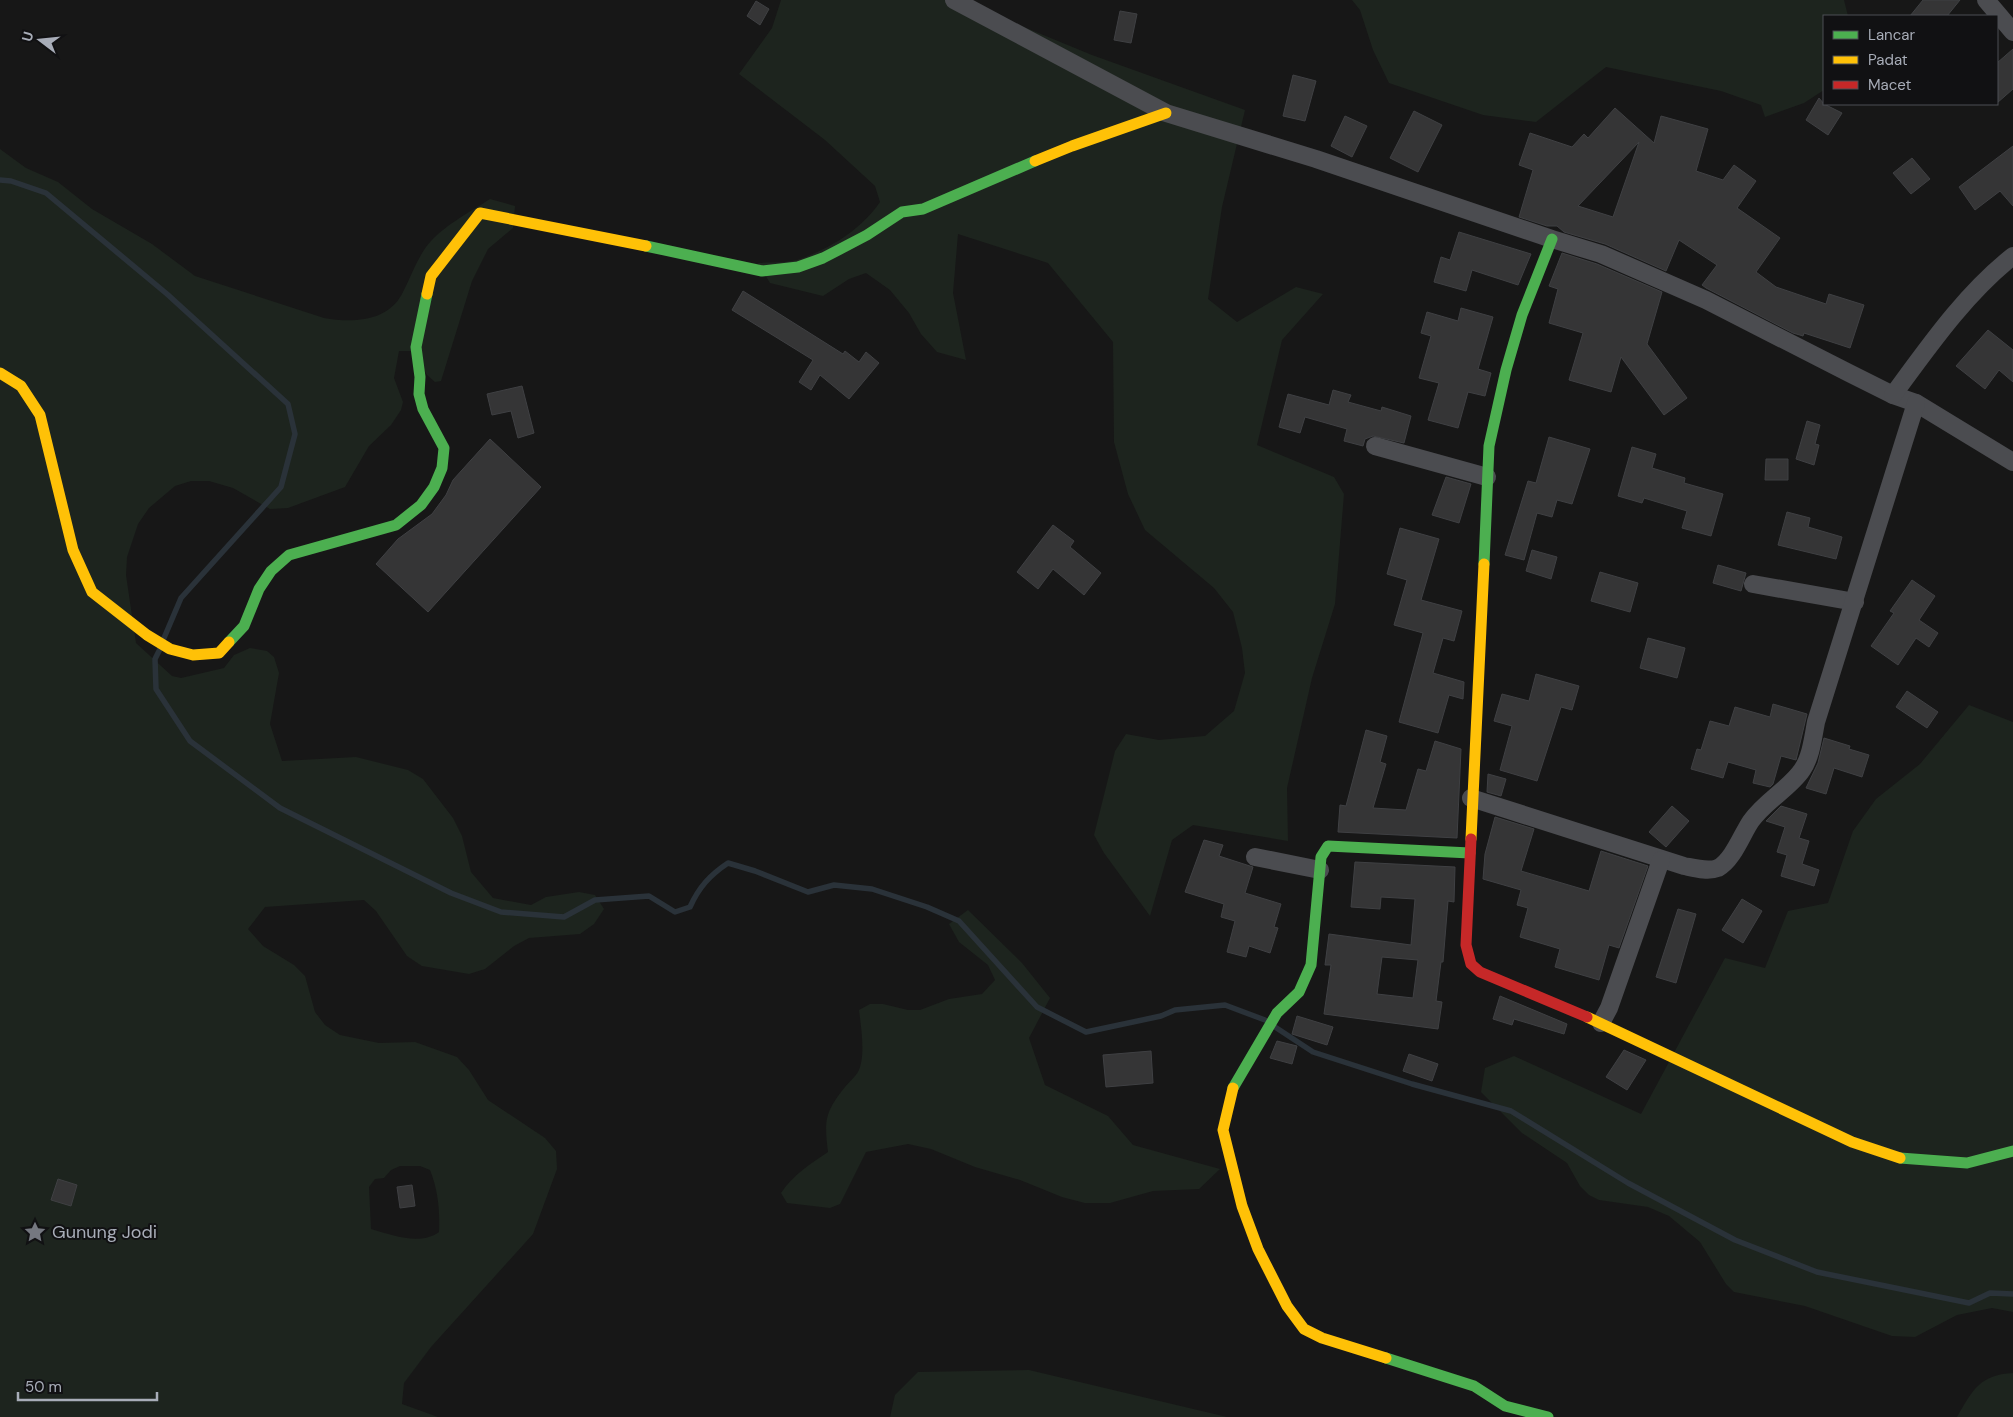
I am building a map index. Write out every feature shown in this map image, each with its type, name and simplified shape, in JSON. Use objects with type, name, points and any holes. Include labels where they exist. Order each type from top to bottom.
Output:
[{"type":"street","points":[[954,0],[1166,113],[1316,159],[1601,254],[1706,300],[1893,395],[1916,403],[2013,462]]},
{"type":"street","points":[[1986,0],[2013,32]]},
{"type":"street","points":[[0,373],[21,386],[40,416],[73,550],[92,592],[147,635],[170,649],[192,655],[219,653],[244,626],[259,588],[271,571],[290,555],[396,525],[421,505],[434,487],[442,468],[444,448],[423,409],[419,394],[420,377],[416,347],[431,276],[480,213],[601,236],[762,271],[798,267],[823,258],[858,240],[902,212],[923,209],[1072,146],[1166,113]]},
{"type":"street","points":[[1552,239],[1522,316],[1509,361],[1491,438],[1487,477],[1471,798],[1466,945],[1473,969],[1601,1023],[1852,1142],[1905,1160],[1968,1163],[2013,1151]]},
{"type":"street","points":[[1893,395],[1937,335],[1996,269],[2013,256]]},
{"type":"street","points":[[1471,798],[1661,860],[1699,869],[1718,868],[1726,861],[1762,808],[1803,770],[1916,403]]},
{"type":"street","points":[[1375,446],[1487,477]]},
{"type":"street","points":[[1753,584],[1855,602]]},
{"type":"street","points":[[1470,853],[1334,845],[1328,846],[1324,850],[1320,870],[1311,965],[1299,992],[1277,1013],[1232,1090],[1223,1130],[1242,1206],[1258,1249],[1296,1320],[1304,1329],[1322,1338],[1474,1386],[1505,1406],[1548,1417]]},
{"type":"street","points":[[1255,856],[1320,870]]},
{"type":"street","points":[[1601,1023],[1609,1008],[1661,860]]},
{"type":"shaded area","points":[[781,0],[966,0],[1007,20],[1092,55],[1245,110],[1222,207],[1208,299],[1237,322],[1296,287],[1323,294],[1282,340],[1257,445],[1334,477],[1344,494],[1335,604],[1312,678],[1287,788],[1288,841],[1193,825],[1172,840],[1150,916],[1104,853],[1094,835],[1115,751],[1126,734],[1159,740],[1205,736],[1234,711],[1245,673],[1242,648],[1233,612],[1214,588],[1145,530],[1128,494],[1114,442],[1113,342],[1048,263],[958,234],[953,293],[966,360],[937,352],[921,334],[909,313],[890,290],[866,273],[849,279],[823,296],[770,283],[758,263],[797,260],[832,245],[854,230],[880,202],[875,186],[825,140],[739,74],[772,28]]},
{"type":"shaded area","points":[[1352,0],[1844,0],[1848,15],[1823,15],[1823,91],[1804,103],[1765,117],[1761,105],[1721,91],[1606,67],[1536,122],[1483,115],[1389,83],[1373,50],[1360,10]]},
{"type":"shaded area","points":[[0,149],[26,168],[58,182],[92,209],[152,244],[195,276],[335,320],[368,318],[387,310],[402,294],[422,252],[432,239],[456,220],[490,199],[515,206],[513,228],[488,249],[472,281],[441,381],[435,382],[427,375],[412,351],[399,351],[394,378],[403,402],[401,410],[391,425],[369,446],[345,487],[288,508],[270,509],[233,488],[209,481],[191,481],[175,486],[149,508],[138,524],[127,557],[126,575],[136,643],[172,676],[181,678],[224,668],[234,655],[250,648],[267,651],[274,657],[279,673],[270,724],[282,761],[356,757],[408,770],[423,779],[453,818],[462,836],[471,872],[493,898],[531,905],[546,897],[579,892],[595,895],[604,909],[594,924],[580,934],[529,938],[514,946],[485,969],[469,974],[422,966],[407,956],[376,911],[364,900],[265,907],[248,929],[263,946],[294,965],[305,976],[315,1012],[325,1025],[340,1035],[379,1043],[415,1042],[457,1057],[469,1070],[488,1100],[545,1138],[556,1151],[557,1169],[533,1234],[431,1347],[404,1383],[402,1404],[438,1417],[0,1417]],"holes":[[[400,1166],[420,1166],[430,1170],[435,1185],[439,1208],[439,1232],[431,1236],[415,1239],[371,1229],[369,1187],[375,1179],[384,1178],[391,1170]]]},
{"type":"shaded area","points":[[1969,705],[2013,722],[2013,1312],[1992,1308],[1957,1315],[1915,1337],[1892,1336],[1805,1306],[1734,1292],[1726,1284],[1700,1242],[1669,1216],[1648,1207],[1599,1200],[1589,1195],[1580,1186],[1567,1163],[1522,1133],[1481,1092],[1485,1068],[1514,1056],[1641,1114],[1725,958],[1765,968],[1788,911],[1828,903],[1853,831],[1876,799],[1920,764]]},
{"type":"shaded area","points":[[968,910],[1022,963],[1050,998],[1029,1038],[1045,1085],[1108,1116],[1133,1145],[1220,1169],[1199,1189],[1153,1191],[1110,1203],[1085,1203],[1062,1197],[1020,1180],[975,1167],[931,1149],[908,1144],[866,1152],[840,1204],[830,1208],[787,1203],[781,1193],[802,1170],[828,1152],[826,1124],[830,1110],[838,1096],[857,1074],[862,1058],[859,1010],[870,1004],[883,1004],[908,1010],[920,1010],[949,999],[982,994],[995,980],[988,965],[959,942],[949,924]]},
{"type":"shaded area","points":[[1029,1370],[1227,1417],[890,1417],[895,1395],[918,1372]]},
{"type":"shaded area","points":[[2013,1373],[2013,1417],[1957,1417],[1978,1386],[1992,1377]]},
{"type":"building","points":[[1923,0],[1960,0],[1948,15],[1911,15]]},
{"type":"building","points":[[756,1],[769,9],[760,25],[747,16]]},
{"type":"building","points":[[1120,11],[1137,14],[1131,43],[1114,40]]},
{"type":"building","points":[[2013,49],[2013,89],[1998,102],[1998,62]]},
{"type":"building","points":[[1293,75],[1316,81],[1305,121],[1283,116]]},
{"type":"building","points":[[1819,98],[1823,105],[1842,113],[1828,135],[1806,120]]},
{"type":"building","points":[[1615,108],[1654,143],[1661,116],[1708,129],[1696,171],[1723,180],[1734,165],[1756,181],[1737,208],[1780,238],[1756,272],[1776,287],[1826,304],[1829,294],[1864,305],[1850,348],[1804,333],[1803,336],[1793,333],[1706,288],[1702,285],[1717,265],[1679,240],[1666,271],[1605,244],[1564,232],[1557,226],[1547,226],[1519,217],[1533,170],[1519,165],[1530,133],[1572,147],[1584,134],[1588,138]],"holes":[[[1639,142],[1613,217],[1578,206]]]},
{"type":"building","points":[[1414,111],[1442,125],[1418,172],[1390,158]]},
{"type":"building","points":[[1345,116],[1367,126],[1352,157],[1331,146]]},
{"type":"building","points":[[2013,146],[2013,206],[2000,191],[1975,210],[1959,187]]},
{"type":"building","points":[[1912,158],[1930,179],[1911,194],[1893,173]]},
{"type":"building","points":[[1459,232],[1531,254],[1518,285],[1472,270],[1466,291],[1434,282],[1441,257],[1450,260]]},
{"type":"building","points":[[1562,253],[1597,264],[1662,292],[1647,344],[1687,398],[1664,415],[1621,357],[1611,392],[1569,380],[1583,333],[1549,323],[1558,289],[1549,286]]},
{"type":"building","points":[[743,291],[843,354],[845,351],[859,362],[866,352],[879,363],[849,399],[820,375],[811,390],[799,382],[813,360],[732,310]]},
{"type":"building","points":[[1461,308],[1493,317],[1478,369],[1491,373],[1485,396],[1468,392],[1458,428],[1428,420],[1439,383],[1419,378],[1431,336],[1421,333],[1427,312],[1458,321]]},
{"type":"building","points":[[1988,330],[2013,350],[2013,382],[1999,370],[1985,389],[1956,366]]},
{"type":"building","points":[[522,386],[534,433],[518,438],[511,411],[492,415],[487,394]]},
{"type":"building","points":[[1333,390],[1351,395],[1348,402],[1381,411],[1382,407],[1411,416],[1404,443],[1373,436],[1365,439],[1363,446],[1344,441],[1347,429],[1305,417],[1300,433],[1279,427],[1288,394],[1329,405]]},
{"type":"building","points":[[1807,421],[1820,425],[1815,444],[1819,445],[1814,465],[1796,459]]},
{"type":"building","points":[[1549,437],[1590,449],[1572,504],[1557,500],[1552,517],[1537,513],[1524,560],[1505,555],[1528,481],[1536,483]]},
{"type":"building","points":[[490,439],[541,487],[428,612],[376,564],[398,539],[432,514],[446,495],[453,480]]},
{"type":"building","points":[[1632,447],[1656,454],[1652,468],[1685,478],[1684,483],[1723,494],[1711,536],[1682,528],[1687,511],[1644,498],[1642,503],[1618,496]]},
{"type":"building","points":[[1766,459],[1788,459],[1788,480],[1765,480]]},
{"type":"building","points":[[1446,477],[1471,484],[1459,523],[1432,515]]},
{"type":"building","points":[[1787,512],[1810,518],[1808,527],[1842,537],[1836,559],[1778,545]]},
{"type":"building","points":[[1053,525],[1074,541],[1070,547],[1101,573],[1084,595],[1053,569],[1038,589],[1017,572]]},
{"type":"building","points":[[1400,528],[1439,539],[1421,600],[1462,611],[1454,641],[1443,638],[1433,673],[1464,682],[1463,699],[1449,695],[1438,733],[1399,722],[1423,633],[1394,625],[1407,580],[1387,574]]},
{"type":"building","points":[[1532,550],[1557,557],[1551,579],[1526,571]]},
{"type":"building","points":[[1718,565],[1746,573],[1741,591],[1713,583]]},
{"type":"building","points":[[1600,572],[1638,583],[1630,612],[1591,601]]},
{"type":"building","points":[[1912,580],[1935,596],[1919,620],[1938,633],[1929,647],[1916,638],[1898,665],[1871,646],[1894,613],[1890,611]]},
{"type":"building","points":[[1648,638],[1685,648],[1677,678],[1640,668]]},
{"type":"building","points":[[1536,674],[1579,686],[1572,710],[1561,707],[1537,781],[1500,770],[1512,726],[1494,721],[1502,694],[1529,701]]},
{"type":"building","points":[[1907,691],[1938,712],[1927,728],[1896,707]]},
{"type":"building","points":[[1773,704],[1807,714],[1796,760],[1781,756],[1773,784],[1770,787],[1753,783],[1756,770],[1728,762],[1723,778],[1691,769],[1697,749],[1701,750],[1710,721],[1729,726],[1735,707],[1770,717]]},
{"type":"building","points":[[1366,730],[1387,736],[1380,762],[1386,764],[1373,808],[1406,810],[1418,769],[1426,771],[1435,741],[1461,749],[1457,838],[1338,832],[1340,805],[1346,806]]},
{"type":"building","points":[[1824,738],[1850,746],[1849,749],[1869,755],[1862,777],[1834,768],[1826,794],[1806,788],[1818,763]]},
{"type":"building","points":[[1488,774],[1506,779],[1501,796],[1487,792]]},
{"type":"building","points":[[1672,806],[1689,821],[1666,847],[1649,832]]},
{"type":"building","points":[[1781,806],[1807,814],[1799,838],[1809,841],[1802,864],[1819,870],[1814,886],[1781,876],[1787,855],[1777,852],[1785,827],[1766,821]]},
{"type":"building","points":[[1495,817],[1534,829],[1521,871],[1589,891],[1601,851],[1648,866],[1619,948],[1609,945],[1599,980],[1555,967],[1560,949],[1520,937],[1528,908],[1517,905],[1521,890],[1483,879],[1485,854]]},
{"type":"building","points":[[1204,840],[1223,845],[1219,856],[1253,867],[1245,893],[1281,904],[1274,927],[1278,928],[1270,953],[1249,946],[1246,957],[1227,952],[1235,921],[1221,917],[1224,904],[1185,892]]},
{"type":"building","points":[[1355,862],[1455,867],[1454,902],[1448,901],[1443,962],[1441,962],[1436,1001],[1442,1002],[1438,1029],[1324,1014],[1331,965],[1325,965],[1329,934],[1411,945],[1415,899],[1381,897],[1380,909],[1351,907]],"holes":[[[1382,957],[1418,960],[1413,998],[1377,994]]]},
{"type":"building","points":[[1742,899],[1762,911],[1743,943],[1722,930]]},
{"type":"building","points":[[1678,909],[1696,914],[1676,983],[1656,977]]},
{"type":"building","points":[[1500,996],[1567,1024],[1564,1034],[1514,1019],[1512,1025],[1493,1019]]},
{"type":"building","points":[[1297,1016],[1333,1027],[1327,1045],[1292,1034]]},
{"type":"building","points":[[1277,1041],[1297,1046],[1292,1064],[1270,1058]]},
{"type":"building","points":[[1624,1050],[1646,1060],[1627,1090],[1606,1077]]},
{"type":"building","points":[[1151,1051],[1153,1083],[1106,1087],[1103,1055]]},
{"type":"building","points":[[1409,1054],[1438,1064],[1432,1081],[1403,1071]]},
{"type":"building","points":[[58,1179],[77,1185],[71,1206],[51,1200]]},
{"type":"building","points":[[412,1185],[415,1206],[400,1208],[397,1187]]},
{"type":"waterway","points":[[0,180],[11,181],[46,193],[167,294],[288,404],[295,434],[281,487],[181,598],[164,638]]},
{"type":"waterway","points":[[160,649],[155,659],[156,689],[190,741],[280,808],[451,893],[501,912],[564,917],[595,900],[649,896],[675,912],[690,907],[697,893],[706,882],[728,863],[755,871],[808,892],[834,885],[872,889],[927,907],[959,921],[1037,1007],[1086,1032],[1161,1016],[1175,1010],[1225,1005],[1265,1020]]},
{"type":"waterway","points":[[1275,1027],[1313,1052],[1412,1084],[1511,1111],[1628,1183],[1735,1240],[1817,1272],[1969,1303],[1990,1293],[2013,1294]]},
{"type":"traffic: fast","points":[[646,246],[762,271],[798,267],[823,258],[867,235],[902,212],[923,209],[1035,161]]},
{"type":"traffic: fast","points":[[1484,564],[1489,446],[1506,370],[1522,315],[1552,239]]},
{"type":"traffic: fast","points":[[229,642],[244,626],[259,589],[271,571],[289,555],[396,525],[421,505],[434,487],[442,468],[444,448],[423,409],[419,394],[420,377],[416,347],[427,294]]},
{"type":"traffic: fast","points":[[1233,1088],[1277,1013],[1299,992],[1311,965],[1321,857],[1328,846],[1470,853]]},
{"type":"traffic: fast","points":[[1900,1158],[1967,1163],[2013,1151]]},
{"type":"traffic: fast","points":[[1386,1358],[1474,1386],[1505,1406],[1548,1417]]},
{"type":"traffic: slow","points":[[1035,161],[1166,113]]},
{"type":"traffic: slow","points":[[427,294],[431,276],[480,213],[646,246]]},
{"type":"traffic: slow","points":[[0,373],[21,386],[40,415],[73,550],[92,592],[147,635],[170,649],[193,655],[219,653],[229,642]]},
{"type":"traffic: slow","points":[[1471,839],[1484,564]]},
{"type":"traffic: slow","points":[[1587,1017],[1852,1142],[1900,1158]]},
{"type":"traffic: slow","points":[[1233,1088],[1223,1130],[1242,1206],[1258,1249],[1287,1306],[1304,1329],[1322,1338],[1386,1358]]},
{"type":"traffic: jam","points":[[1471,839],[1466,945],[1471,964],[1480,972],[1587,1017]]},
{"type":"place","name":"Gunung Jodi","points":[[35,1232]]}]
